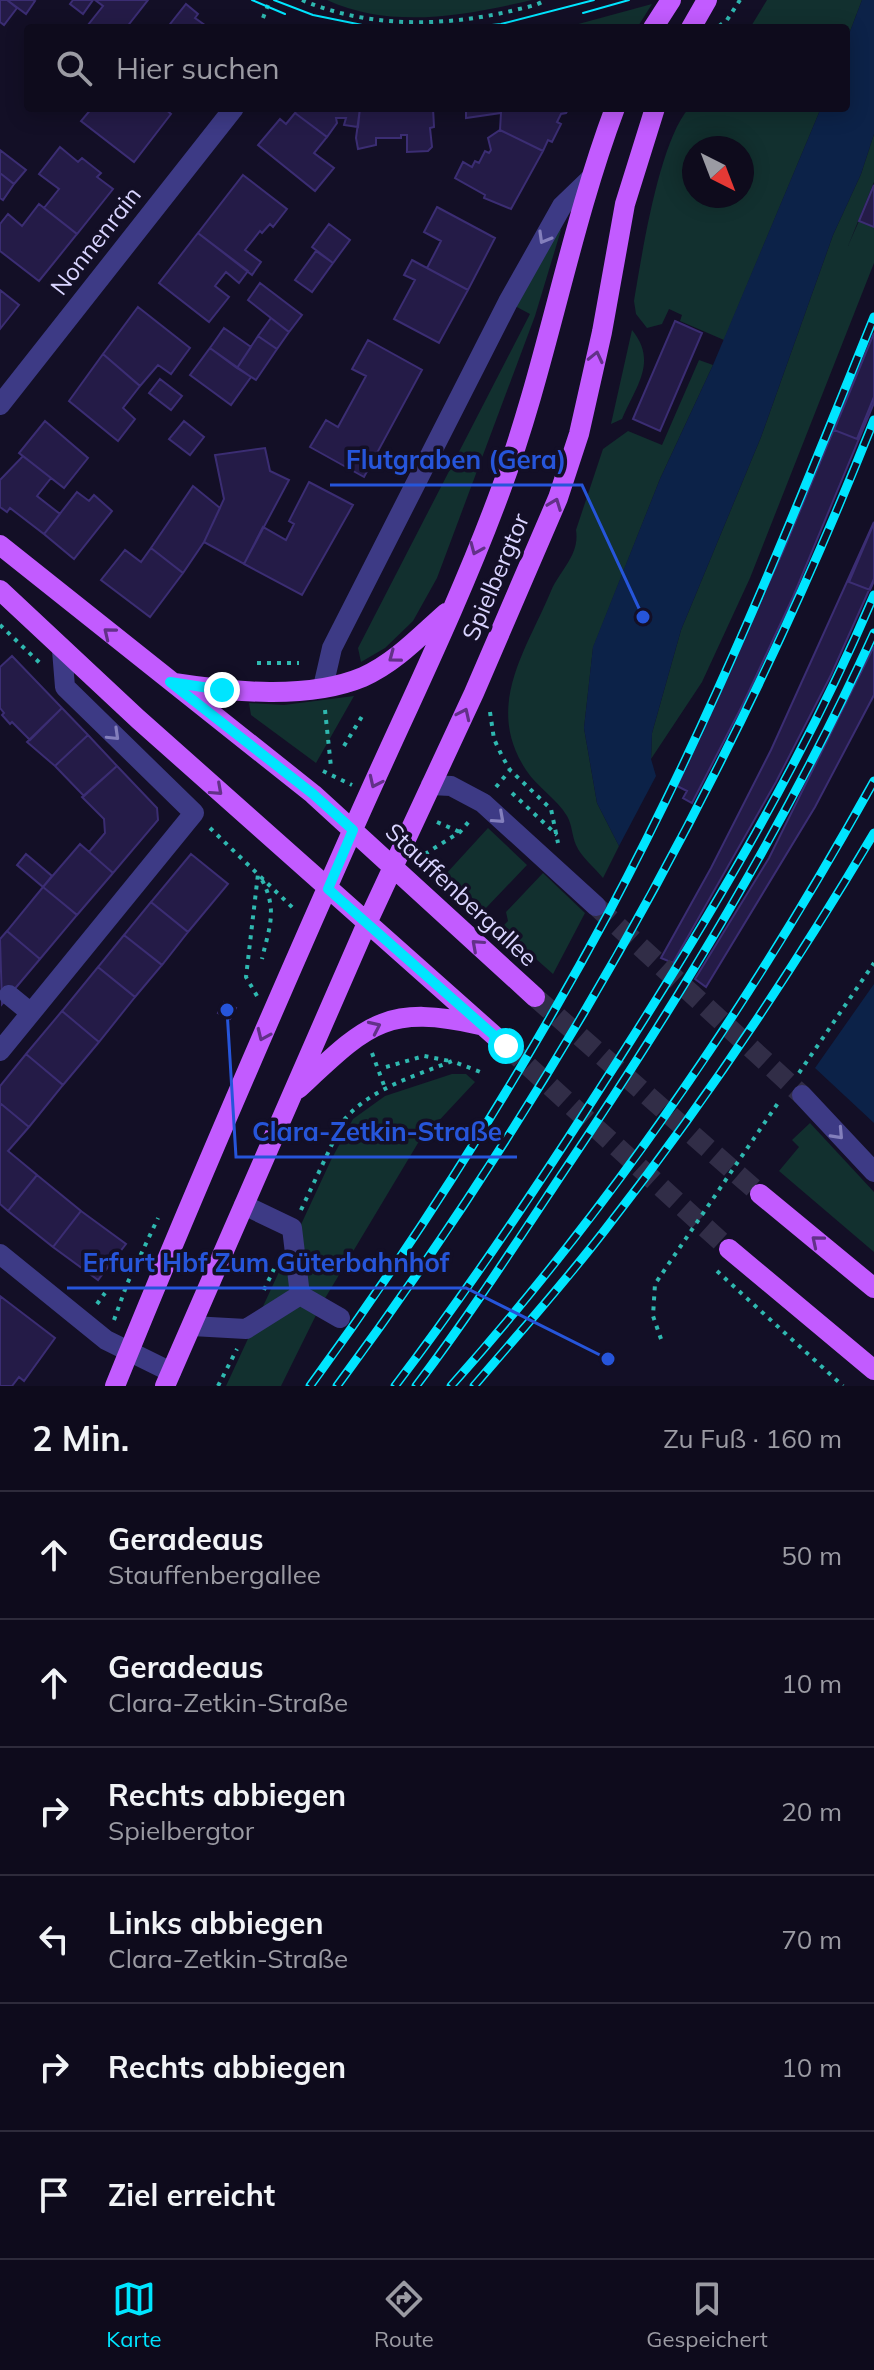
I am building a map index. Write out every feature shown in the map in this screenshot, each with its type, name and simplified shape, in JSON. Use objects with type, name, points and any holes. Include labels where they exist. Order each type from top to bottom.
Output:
[{"type":"main road","points":[[656,24],[671,0]]},
{"type":"main road","points":[[693,24],[707,0]]},
{"type":"main road","name":"Spielbergtor","points":[[115,1386],[197,1187],[452,607],[509,467],[550,329],[589,180],[614,112]]},
{"type":"main road","name":"Spielbergtor","points":[[168,1379],[367,923],[480,680],[558,498],[579,434],[602,332],[625,204],[654,112]]},
{"type":"main road","name":"Stauffenbergallee","points":[[0,545],[313,794],[535,997]]},
{"type":"main road","points":[[0,590],[62,650],[506,1046]]},
{"type":"main road","points":[[170,682],[222,690],[267,692],[323,687],[363,677],[390,661],[452,607]]},
{"type":"main road","points":[[293,1093],[356,1037],[380,1023],[415,1015],[484,1026]]},
{"type":"main road","points":[[760,1194],[874,1288]]},
{"type":"main road","points":[[729,1249],[874,1370]]},
{"type":"street","name":"Nonnenrain","points":[[0,405],[231,112]]},
{"type":"street","points":[[607,130],[608,112]]},
{"type":"street","name":"Spielbergtor","points":[[323,687],[332,648],[508,302],[562,206],[589,180]]},
{"type":"street","points":[[0,1051],[194,813],[65,687],[62,650]]},
{"type":"street","points":[[431,785],[451,786],[483,803],[596,906]]},
{"type":"street","points":[[9,995],[31,1013]]},
{"type":"street","points":[[795,1088],[874,1172]]},
{"type":"street","points":[[244,1205],[292,1228],[300,1295]]},
{"type":"street","points":[[0,1254],[106,1340],[168,1379]]},
{"type":"street","points":[[300,1295],[340,1318]]},
{"type":"street","points":[[192,1326],[246,1329],[300,1295]]},
{"type":"path","points":[[263,18],[270,0]]},
{"type":"path","points":[[302,0],[349,15],[419,22],[491,15],[545,0]]},
{"type":"path","points":[[722,24],[740,0]]},
{"type":"path","points":[[0,625],[65,687]]},
{"type":"path","points":[[257,663],[299,663]]},
{"type":"path","points":[[323,687],[331,767]]},
{"type":"path","points":[[490,712],[494,739],[510,770],[551,809],[559,848]]},
{"type":"path","points":[[344,746],[364,713]]},
{"type":"path","points":[[327,774],[370,793]]},
{"type":"path","points":[[512,793],[557,835]]},
{"type":"path","points":[[194,813],[258,874],[271,897],[271,919],[262,959]]},
{"type":"path","points":[[418,814],[460,832],[419,858]]},
{"type":"path","points":[[258,874],[246,977],[260,1002]]},
{"type":"path","points":[[661,1339],[653,1316],[655,1284],[795,1088],[874,963]]},
{"type":"path","points":[[386,1067],[424,1056],[452,1061],[483,1073]]},
{"type":"path","points":[[385,1088],[452,1061]]},
{"type":"path","points":[[717,1271],[843,1386]]},
{"type":"green space","points":[[327,0],[532,0],[455,15],[403,17],[377,15]]},
{"type":"green space","points":[[767,0],[862,0],[850,32],[850,24],[752,24]]},
{"type":"green space","points":[[652,4],[640,24],[578,24]]},
{"type":"green space","points":[[686,112],[819,112],[724,340],[680,321],[682,315],[669,309],[662,324],[647,328],[636,314],[634,301],[661,172],[678,124]]},
{"type":"green space","points":[[874,134],[874,182],[848,246],[859,221],[874,227],[874,263],[750,578],[702,682],[651,759],[652,733],[681,630],[761,437],[833,235],[861,174]]},
{"type":"green space","points":[[557,228],[561,230],[535,316],[437,578],[413,621],[385,648],[361,662],[358,648],[530,314],[515,306]]},
{"type":"green space","points":[[632,330],[643,353],[642,374],[622,419],[611,424]]},
{"type":"green space","points":[[699,360],[713,365],[660,479],[593,648],[584,728],[597,803],[619,846],[603,878],[578,849],[563,810],[526,770],[514,746],[509,723],[513,679],[551,591],[572,555],[576,530],[603,449],[628,431],[662,445]]},
{"type":"green space","points":[[354,696],[316,763],[251,715],[249,703],[284,705]]},
{"type":"green space","points":[[488,828],[527,865],[485,909],[445,875]]},
{"type":"green space","points":[[543,873],[585,913],[553,974],[501,928],[508,921],[506,912]]},
{"type":"green space","points":[[452,1074],[466,1074],[475,1082],[418,1143],[321,1305],[281,1386],[226,1386],[353,1119],[385,1096]]},
{"type":"green space","points":[[810,1123],[874,1192],[874,1252],[779,1171],[799,1147],[792,1140]]},
{"type":"water","points":[[862,0],[874,0],[874,134],[861,174],[833,235],[761,437],[681,630],[652,733],[651,759],[656,776],[619,846],[597,803],[584,728],[593,647],[660,479],[713,365],[819,112],[850,112],[850,32]]},
{"type":"water","points":[[874,984],[874,1123],[815,1068]]},
{"type":"building","points":[[0,0],[7,0],[17,8],[4,25],[0,22]]},
{"type":"building","points":[[7,0],[33,0],[35,1],[26,14]]},
{"type":"building","points":[[73,0],[93,0],[83,14],[70,4]]},
{"type":"building","points":[[95,0],[148,0],[129,24],[89,24],[103,6]]},
{"type":"building","points":[[186,4],[198,14],[195,18],[203,24],[170,24]]},
{"type":"building","points":[[89,112],[171,114],[134,162],[81,121]]},
{"type":"building","points":[[359,112],[433,112],[434,127],[430,128],[432,147],[428,151],[407,152],[407,135],[401,135],[401,138],[376,138],[376,145],[358,149],[356,138]]},
{"type":"building","points":[[360,112],[358,127],[344,125],[346,118],[336,118],[337,123],[327,137],[295,113]]},
{"type":"building","points":[[466,112],[567,112],[561,114],[557,122],[561,124],[552,142],[548,140],[543,151],[500,130],[501,113],[466,118]]},
{"type":"building","points":[[295,113],[327,137],[314,153],[334,168],[315,191],[258,145],[280,119],[286,124]]},
{"type":"building","points":[[500,130],[543,151],[511,209],[484,198],[485,195],[455,178],[463,162],[472,167],[475,161],[479,163],[485,151],[489,153],[488,138]]},
{"type":"building","points":[[60,147],[78,162],[82,158],[101,173],[97,177],[113,189],[77,234],[44,208],[59,189],[39,174]]},
{"type":"building","points":[[0,150],[26,170],[14,184],[0,173]]},
{"type":"building","points":[[0,173],[14,184],[3,200],[0,198]]},
{"type":"building","points":[[243,175],[287,209],[273,227],[270,224],[262,233],[260,231],[245,250],[261,262],[252,275],[198,233]]},
{"type":"building","points":[[874,185],[874,227],[859,221]]},
{"type":"building","points":[[39,204],[77,234],[39,281],[0,251],[0,224],[8,214],[22,226]]},
{"type":"building","points":[[437,207],[495,238],[468,290],[427,268],[441,241],[424,232]]},
{"type":"building","points":[[329,224],[350,240],[333,263],[312,247]]},
{"type":"building","points":[[198,233],[248,271],[239,283],[226,272],[215,286],[229,297],[209,322],[159,283]]},
{"type":"building","points":[[316,251],[333,263],[312,292],[295,280]]},
{"type":"building","points":[[412,260],[468,290],[439,343],[394,319],[415,280],[404,275]]},
{"type":"building","points":[[260,283],[302,315],[289,332],[248,300]]},
{"type":"building","points":[[0,290],[19,305],[0,329]]},
{"type":"building","points":[[138,307],[190,348],[171,374],[158,365],[140,386],[103,354]]},
{"type":"building","points":[[271,318],[289,332],[277,349],[258,336]]},
{"type":"building","points":[[675,321],[702,333],[660,431],[633,419]]},
{"type":"building","points":[[224,328],[251,347],[237,368],[210,348]]},
{"type":"building","points":[[874,333],[874,403],[793,597],[692,803],[683,798],[687,791],[677,786],[784,549]]},
{"type":"building","points":[[874,333],[874,397],[857,439],[834,430]]},
{"type":"building","points":[[258,336],[277,349],[256,380],[237,368]]},
{"type":"building","points":[[368,340],[422,370],[364,477],[310,447],[326,420],[338,427],[366,376],[352,369]]},
{"type":"building","points":[[210,348],[251,377],[231,405],[190,375]]},
{"type":"building","points":[[103,354],[140,386],[123,408],[135,419],[118,441],[69,401]]},
{"type":"building","points":[[160,379],[182,396],[171,410],[149,393]]},
{"type":"building","points":[[45,421],[88,458],[64,488],[19,453]]},
{"type":"building","points":[[184,421],[204,437],[190,455],[169,439]]},
{"type":"building","points":[[265,448],[270,471],[289,480],[244,564],[204,542],[224,499],[215,455]]},
{"type":"building","points":[[23,456],[51,478],[37,496],[60,514],[44,534],[10,508],[7,512],[0,507],[0,480]]},
{"type":"building","points":[[309,482],[353,505],[302,595],[244,564],[263,527],[286,540],[294,524],[289,521]]},
{"type":"building","points":[[193,486],[220,508],[204,542],[183,573],[151,548]]},
{"type":"building","points":[[77,492],[89,501],[94,495],[112,511],[74,559],[44,534]]},
{"type":"building","points":[[874,522],[874,579],[831,675],[776,782],[673,963],[661,958],[771,750]]},
{"type":"building","points":[[874,523],[874,581],[870,590],[849,582]]},
{"type":"building","points":[[151,548],[183,573],[150,617],[101,580],[125,550],[141,562]]},
{"type":"building","points":[[874,646],[874,695],[815,807],[706,987],[695,979],[769,858]]},
{"type":"building","points":[[12,656],[62,708],[30,740],[12,722],[10,724],[0,708],[0,667]]},
{"type":"building","points":[[62,708],[88,735],[55,766],[27,742]]},
{"type":"building","points":[[88,735],[117,766],[84,796],[55,766]]},
{"type":"building","points":[[117,766],[157,808],[158,820],[113,873],[89,852],[105,833],[104,819],[82,797]]},
{"type":"building","points":[[80,844],[113,873],[77,915],[43,887]]},
{"type":"building","points":[[26,854],[52,876],[43,887],[17,865]]},
{"type":"building","points":[[191,854],[228,884],[188,932],[151,902]]},
{"type":"building","points":[[43,887],[77,915],[40,959],[7,931]]},
{"type":"building","points":[[151,902],[188,932],[162,965],[124,935]]},
{"type":"building","points":[[7,931],[40,959],[2,1004],[0,939]]},
{"type":"building","points":[[124,935],[162,965],[135,997],[98,967]]},
{"type":"building","points":[[98,967],[135,997],[99,1042],[62,1011]]},
{"type":"building","points":[[224,1002],[236,1008],[230,1019],[218,1013]]},
{"type":"building","points":[[62,1011],[99,1042],[63,1085],[26,1054]]},
{"type":"building","points":[[26,1054],[63,1085],[29,1127],[0,1103],[0,1086]]},
{"type":"building","points":[[0,1103],[29,1127],[8,1151],[37,1175],[8,1211],[0,1204]]},
{"type":"building","points":[[37,1175],[81,1211],[53,1247],[8,1211]]},
{"type":"building","points":[[81,1211],[126,1244],[98,1280],[53,1247]]},
{"type":"building","points":[[0,1296],[55,1338],[24,1381],[19,1377],[12,1386],[0,1386]]},
{"type":"tunnel","points":[[596,906],[802,1095]]},
{"type":"tunnel","points":[[535,997],[760,1194]]},
{"type":"tunnel","points":[[506,1046],[729,1249]]},
{"type":"tram line","points":[[252,0],[285,14]]},
{"type":"tram line","points":[[274,0],[313,15],[357,24]]},
{"type":"tram line","points":[[501,24],[594,0]]},
{"type":"tram line","points":[[583,13],[629,0]]},
{"type":"railway","points":[[310,1386],[391,1271],[467,1154],[609,912],[716,693],[874,317]]},
{"type":"railway","points":[[337,1386],[418,1273],[494,1158],[637,920],[763,674],[821,548],[874,420]]},
{"type":"railway","points":[[395,1386],[542,1179],[693,941],[790,771],[874,595]]},
{"type":"railway","points":[[416,1386],[507,1257],[688,979],[767,844],[874,633]]},
{"type":"railway","points":[[451,1386],[570,1244],[679,1095],[780,941],[874,781]]},
{"type":"railway","points":[[474,1386],[578,1264],[647,1176],[781,983],[874,833]]},
{"type":"place","name":"Flutgraben (Gera)","points":[[643,617]]},
{"type":"place","name":"Clara-Zetkin-Straße","points":[[227,1010]]},
{"type":"place","name":"Erfurt Hbf Zum Güterbahnhof","points":[[608,1359]]},
{"type":"route","points":[[222,690],[170,682],[257,748],[353,830],[328,889],[506,1046]]}]
